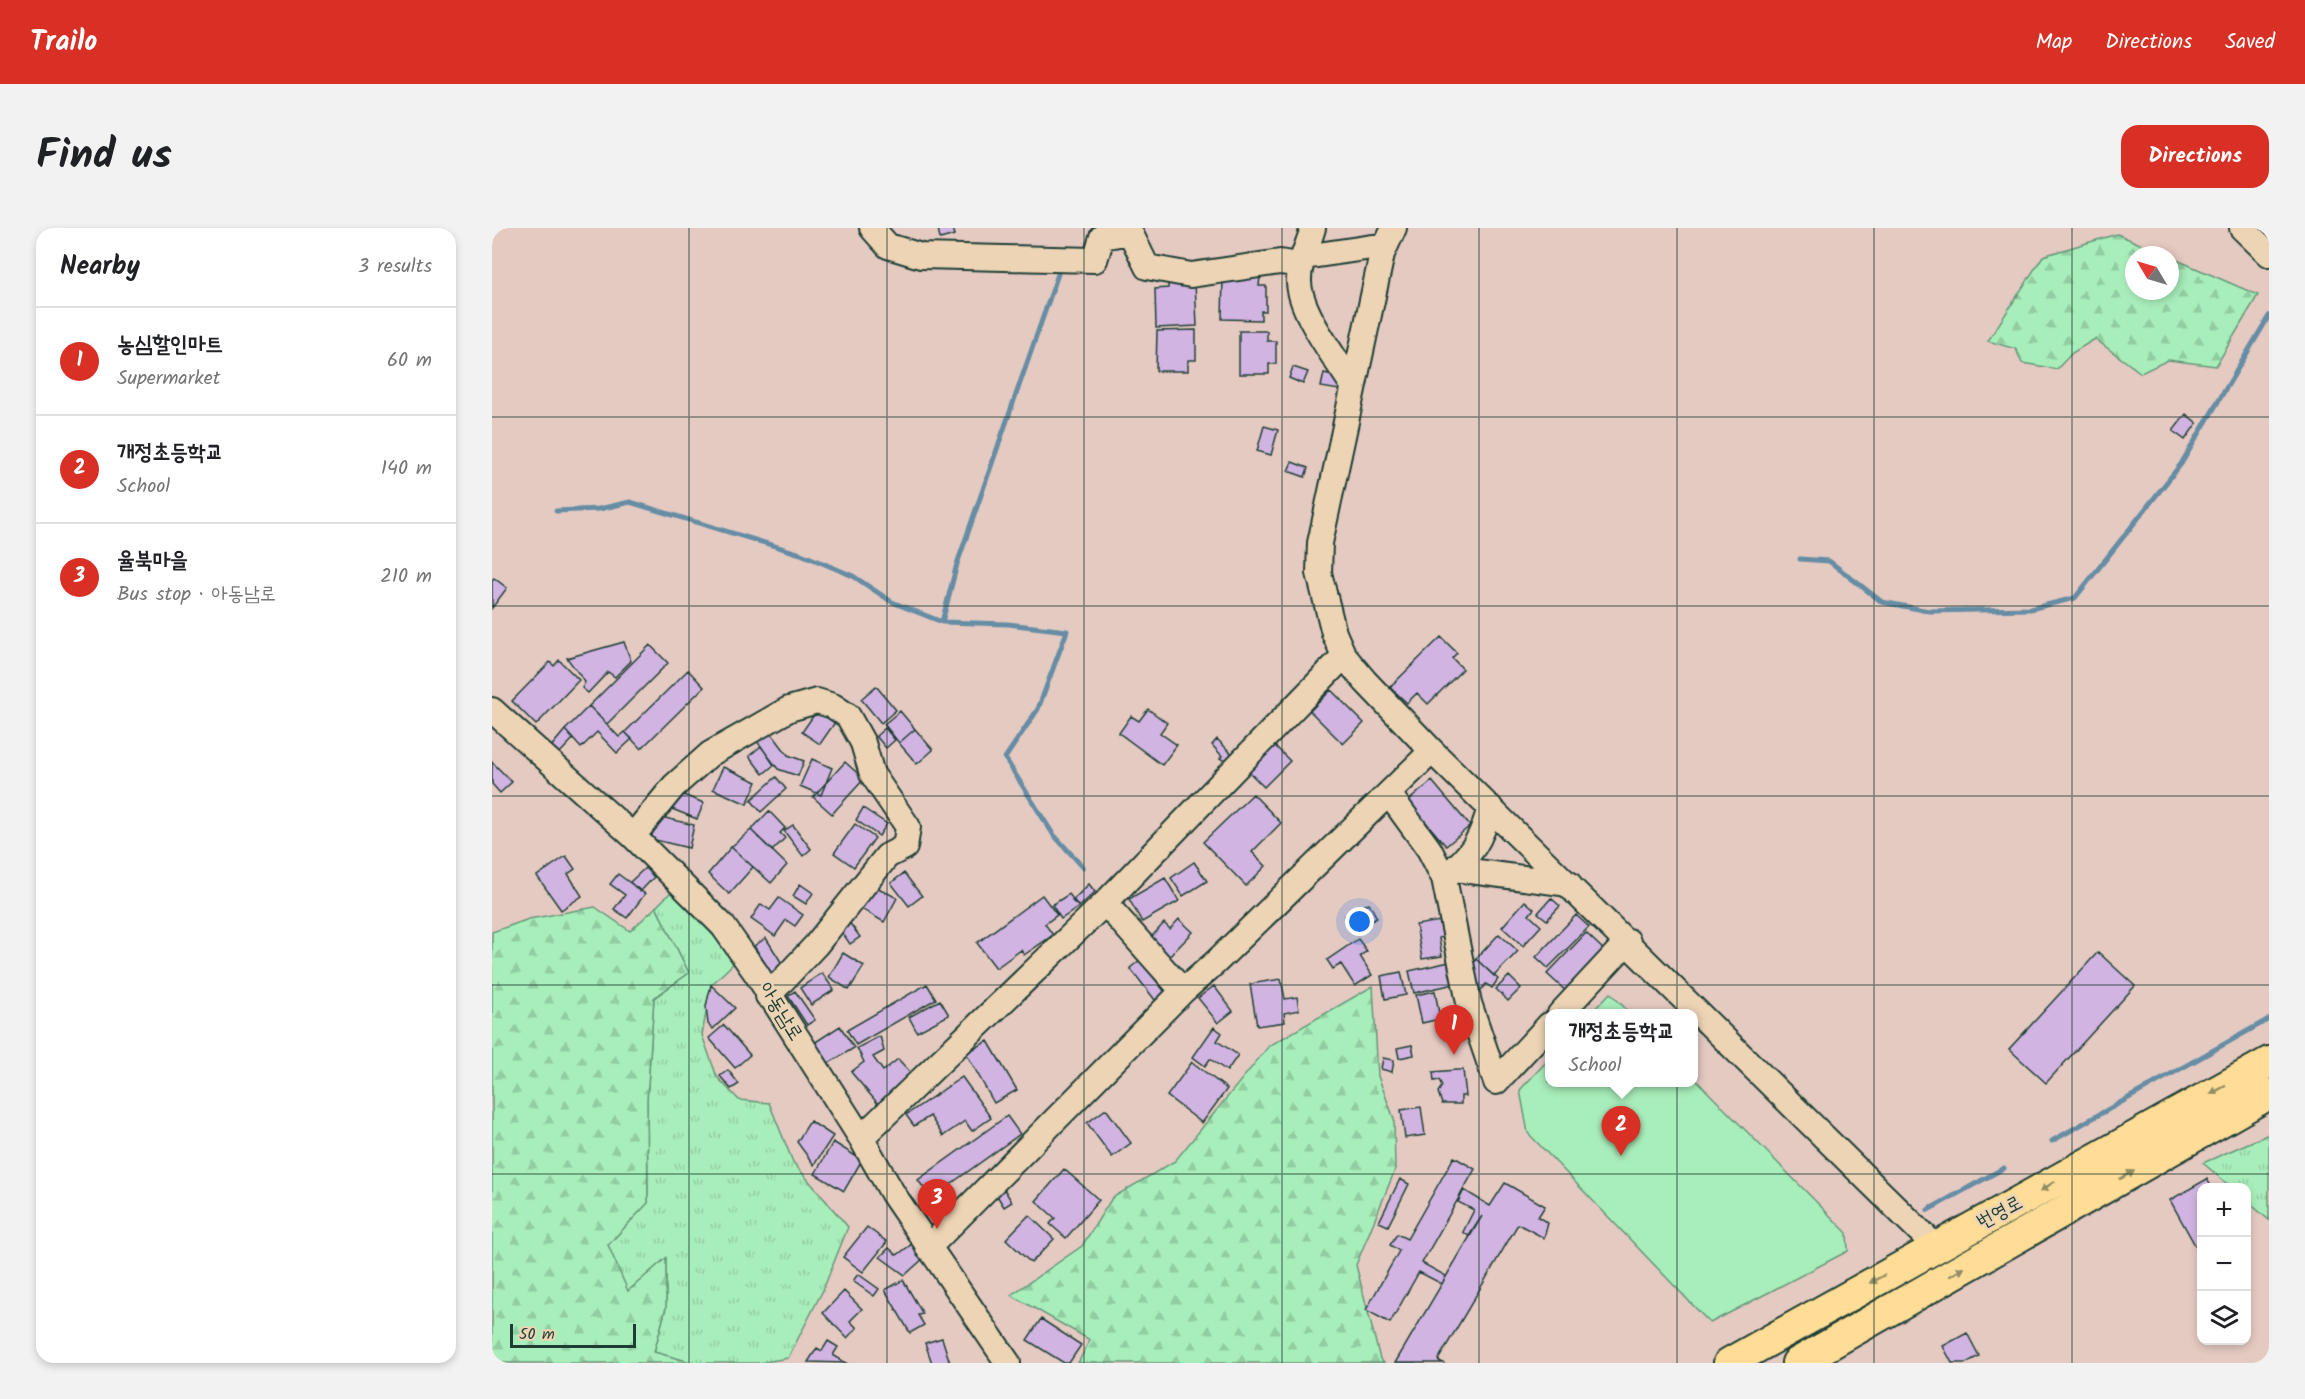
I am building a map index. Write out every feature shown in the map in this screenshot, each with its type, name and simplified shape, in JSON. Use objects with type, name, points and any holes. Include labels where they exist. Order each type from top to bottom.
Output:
[{"type":"main road","name":"번영로","points":[[1730,1363],[2269,1062]]},
{"type":"main road","name":"번영로","points":[[1809,1360],[2269,1094]]},
{"type":"street","points":[[872,228],[888,246],[921,256],[1095,260],[1102,237],[1130,232],[1147,267],[1191,275],[1302,261],[1390,236]]},
{"type":"street","points":[[1313,228],[1302,261],[1299,284],[1306,306],[1353,386]]},
{"type":"street","points":[[2242,228],[2269,254]]},
{"type":"street","points":[[1390,236],[1382,254],[1320,543],[1319,573],[1334,633],[1344,656],[1432,750],[1696,1009]]},
{"type":"street","points":[[861,1138],[1105,903],[1344,656]]},
{"type":"street","points":[[633,836],[675,786],[710,754],[789,709],[817,701],[833,706],[848,716],[863,743],[872,774],[908,827],[905,847],[887,856],[816,945],[768,996]]},
{"type":"street","name":"아동남로","points":[[492,710],[633,836],[723,926],[756,973],[768,996],[861,1138],[893,1194],[928,1248],[1008,1363]]},
{"type":"street","points":[[928,1248],[1183,991],[1432,750]]},
{"type":"street","points":[[1389,794],[1429,849],[1450,873],[1469,1003],[1496,1082],[1545,1029]]},
{"type":"street","points":[[1450,873],[1469,857],[1483,832],[1490,807]]},
{"type":"street","points":[[1450,873],[1569,884]]},
{"type":"street","points":[[1105,903],[1183,991]]},
{"type":"street","points":[[1565,1009],[1628,941]]},
{"type":"street","points":[[1698,1011],[1935,1247]]},
{"type":"street","points":[[1786,1330],[1809,1360]]},
{"type":"green space","points":[[2117,234],[2144,246],[2125,246],[2125,300],[2179,300],[2179,261],[2258,295],[2216,366],[2168,360],[2141,373],[2095,339],[2072,353],[2057,369],[2022,363],[2016,349],[1988,341],[2043,256]]},
{"type":"green space","points":[[675,888],[735,962],[711,985],[702,1035],[717,1077],[739,1100],[769,1103],[793,1162],[848,1227],[823,1290],[788,1358],[759,1363],[694,1363],[654,1352],[666,1308],[666,1259],[627,1292],[608,1245],[648,1202],[647,1100],[654,998],[689,973],[656,907]]},
{"type":"green space","points":[[595,907],[630,931],[656,907],[689,973],[654,998],[647,1100],[648,1203],[608,1245],[628,1291],[666,1258],[666,1308],[654,1352],[694,1363],[492,1363],[492,932],[529,919]]},
{"type":"green space","points":[[1373,986],[1378,1076],[1394,1119],[1395,1170],[1356,1265],[1380,1359],[1384,1363],[1078,1363],[1090,1340],[1011,1295],[1082,1246],[1112,1198],[1175,1161],[1269,1046]]},
{"type":"green space","points":[[1610,993],[1626,1009],[1595,1009]]},
{"type":"green space","points":[[1545,1063],[1545,1087],[1698,1087],[1698,1082],[1847,1233],[1848,1251],[1710,1323],[1528,1133],[1520,1090]]},
{"type":"green space","points":[[2269,1134],[2269,1220],[2251,1204],[2251,1183],[2226,1183],[2203,1163]]},
{"type":"building","points":[[938,228],[953,228],[955,235],[940,239]]},
{"type":"building","points":[[1223,277],[1260,277],[1259,286],[1266,286],[1266,311],[1261,311],[1261,320],[1222,319]]},
{"type":"building","points":[[1195,281],[1197,326],[1156,328],[1155,289],[1168,288],[1168,283]]},
{"type":"building","points":[[1196,330],[1196,360],[1188,360],[1188,371],[1156,371],[1157,331]]},
{"type":"building","points":[[1239,331],[1267,331],[1267,341],[1276,341],[1276,364],[1269,364],[1269,374],[1239,374]]},
{"type":"building","points":[[1293,367],[1308,372],[1303,384],[1289,378]]},
{"type":"building","points":[[1324,373],[1342,377],[1339,390],[1321,387]]},
{"type":"building","points":[[2186,414],[2197,423],[2185,440],[2173,431]]},
{"type":"building","points":[[1264,426],[1278,430],[1271,455],[1257,451]]},
{"type":"building","points":[[1292,462],[1308,468],[1305,477],[1288,471]]},
{"type":"building","points":[[494,578],[507,588],[492,608],[492,580]]},
{"type":"building","points":[[1441,637],[1457,653],[1452,658],[1463,669],[1428,704],[1417,693],[1407,703],[1390,687]]},
{"type":"building","points":[[624,642],[631,661],[615,677],[608,672],[588,693],[582,688],[585,682],[567,658]]},
{"type":"building","points":[[650,645],[668,663],[607,724],[589,706]]},
{"type":"building","points":[[559,660],[579,680],[536,725],[512,701],[550,662],[554,666]]},
{"type":"building","points":[[688,670],[704,687],[641,749],[625,732]]},
{"type":"building","points":[[876,686],[896,710],[881,723],[861,699]]},
{"type":"building","points":[[1331,690],[1364,723],[1343,744],[1310,711]]},
{"type":"building","points":[[589,706],[619,737],[625,732],[632,739],[617,753],[597,732],[581,748],[565,730]]},
{"type":"building","points":[[818,709],[836,721],[820,744],[802,732]]},
{"type":"building","points":[[1148,709],[1167,723],[1160,733],[1177,745],[1162,765],[1119,733],[1131,716],[1139,721]]},
{"type":"building","points":[[900,711],[915,729],[899,743],[884,724]]},
{"type":"building","points":[[885,728],[895,740],[886,748],[876,736]]},
{"type":"building","points":[[915,729],[933,750],[917,764],[899,743]]},
{"type":"building","points":[[565,730],[573,739],[558,755],[550,748]]},
{"type":"building","points":[[769,730],[788,755],[804,761],[798,776],[778,769],[756,740]]},
{"type":"building","points":[[1217,739],[1235,757],[1229,763],[1220,758],[1222,756],[1212,745]]},
{"type":"building","points":[[1271,742],[1290,761],[1264,787],[1245,768]]},
{"type":"building","points":[[761,746],[774,765],[763,774],[749,756]]},
{"type":"building","points":[[812,759],[832,768],[821,795],[800,786]]},
{"type":"building","points":[[492,762],[512,782],[500,793],[492,784]]},
{"type":"building","points":[[845,762],[864,779],[832,814],[813,797]]},
{"type":"building","points":[[723,767],[757,782],[747,804],[713,789]]},
{"type":"building","points":[[776,777],[786,789],[761,812],[751,800]]},
{"type":"building","points":[[1432,781],[1470,826],[1446,846],[1408,801]]},
{"type":"building","points":[[678,793],[704,803],[697,819],[672,809]]},
{"type":"building","points":[[1253,794],[1281,823],[1252,852],[1266,866],[1246,886],[1203,842]]},
{"type":"building","points":[[863,808],[887,824],[879,836],[856,820]]},
{"type":"building","points":[[769,811],[785,828],[780,833],[785,838],[772,851],[751,830]]},
{"type":"building","points":[[657,816],[694,825],[689,848],[651,839]]},
{"type":"building","points":[[855,824],[875,838],[854,867],[834,853]]},
{"type":"building","points":[[793,825],[811,849],[803,856],[784,831]]},
{"type":"building","points":[[751,830],[787,865],[771,883],[731,847]]},
{"type":"building","points":[[731,847],[753,867],[729,894],[708,874]]},
{"type":"building","points":[[566,856],[575,869],[568,874],[582,896],[561,910],[537,876]]},
{"type":"building","points":[[1194,862],[1207,881],[1183,896],[1171,878]]},
{"type":"building","points":[[645,868],[654,877],[640,892],[630,882]]},
{"type":"building","points":[[904,873],[922,896],[909,906],[891,883]]},
{"type":"building","points":[[618,874],[645,894],[627,918],[614,909],[625,895],[610,884]]},
{"type":"building","points":[[1165,878],[1179,901],[1142,922],[1129,899]]},
{"type":"building","points":[[800,884],[813,893],[806,904],[793,896]]},
{"type":"building","points":[[871,884],[897,898],[884,922],[858,907]]},
{"type":"building","points":[[1089,884],[1095,892],[1079,907],[1072,901]]},
{"type":"building","points":[[1069,894],[1079,907],[1061,919],[1052,905]]},
{"type":"building","points":[[1042,895],[1057,915],[1045,924],[1053,935],[1024,955],[1021,950],[996,968],[977,943]]},
{"type":"building","points":[[779,898],[803,915],[795,926],[786,920],[775,936],[751,919],[761,904],[770,910]]},
{"type":"building","points":[[1551,898],[1560,906],[1547,920],[1538,913]]},
{"type":"building","points":[[1525,901],[1534,909],[1529,915],[1541,926],[1523,946],[1502,927]]},
{"type":"building","points":[[1369,903],[1377,918],[1353,931],[1345,916]]},
{"type":"building","points":[[1576,915],[1589,927],[1548,968],[1536,957]]},
{"type":"building","points":[[846,918],[860,937],[850,944],[837,925]]},
{"type":"building","points":[[1179,919],[1193,932],[1165,961],[1146,943],[1164,923],[1170,929]]},
{"type":"building","points":[[1446,920],[1449,936],[1439,938],[1442,956],[1422,959],[1416,925]]},
{"type":"building","points":[[1586,933],[1606,952],[1568,993],[1547,974]]},
{"type":"building","points":[[1499,934],[1518,951],[1494,976],[1476,959]]},
{"type":"building","points":[[766,938],[783,965],[771,973],[754,946]]},
{"type":"building","points":[[1358,939],[1367,951],[1360,956],[1372,975],[1355,986],[1341,964],[1333,969],[1327,960]]},
{"type":"building","points":[[2098,952],[2135,986],[2046,1083],[2009,1049]]},
{"type":"building","points":[[843,953],[864,966],[849,990],[829,977]]},
{"type":"building","points":[[1476,959],[1498,979],[1492,988],[1486,984],[1476,996],[1469,969]]},
{"type":"building","points":[[1140,960],[1165,992],[1155,1000],[1130,968]]},
{"type":"building","points":[[1454,961],[1459,983],[1414,993],[1409,971]]},
{"type":"building","points":[[1401,972],[1406,995],[1385,999],[1381,976]]},
{"type":"building","points":[[822,973],[834,990],[811,1005],[800,988]]},
{"type":"building","points":[[1509,976],[1521,988],[1508,1001],[1496,989]]},
{"type":"building","points":[[1281,979],[1285,999],[1297,997],[1299,1010],[1284,1013],[1285,1022],[1257,1026],[1250,984]]},
{"type":"building","points":[[927,984],[936,999],[856,1045],[847,1030]]},
{"type":"building","points":[[711,985],[735,1008],[713,1029],[708,1024],[706,1006]]},
{"type":"building","points":[[1214,986],[1233,1011],[1218,1023],[1198,998]]},
{"type":"building","points":[[795,991],[815,1020],[807,1025],[788,996]]},
{"type":"building","points":[[1435,991],[1440,1019],[1422,1023],[1416,995]]},
{"type":"building","points":[[940,1000],[949,1015],[917,1032],[909,1017]]},
{"type":"building","points":[[724,1025],[750,1055],[735,1068],[709,1038]]},
{"type":"building","points":[[840,1026],[854,1048],[824,1066],[811,1045]]},
{"type":"building","points":[[1214,1027],[1222,1033],[1217,1041],[1238,1055],[1227,1071],[1210,1059],[1205,1066],[1193,1057]]},
{"type":"building","points":[[880,1036],[884,1051],[873,1057],[883,1071],[898,1059],[912,1074],[879,1105],[851,1072],[864,1062],[857,1048]]},
{"type":"building","points":[[988,1041],[1017,1090],[994,1103],[966,1053]]},
{"type":"building","points":[[1412,1045],[1414,1055],[1399,1058],[1397,1048]]},
{"type":"building","points":[[1383,1058],[1394,1060],[1392,1072],[1381,1069]]},
{"type":"building","points":[[1192,1062],[1227,1089],[1202,1123],[1167,1096]]},
{"type":"building","points":[[728,1070],[739,1084],[731,1089],[720,1076]]},
{"type":"building","points":[[1463,1070],[1466,1096],[1461,1096],[1461,1104],[1442,1104],[1438,1092],[1442,1086],[1439,1080],[1434,1081],[1433,1072]]},
{"type":"building","points":[[962,1077],[991,1118],[972,1131],[965,1121],[943,1136],[930,1116],[914,1126],[906,1115]]},
{"type":"building","points":[[1421,1107],[1425,1135],[1405,1138],[1401,1110]]},
{"type":"building","points":[[1106,1109],[1131,1143],[1112,1157],[1087,1123]]},
{"type":"building","points":[[1007,1116],[1020,1134],[931,1198],[918,1180]]},
{"type":"building","points":[[810,1121],[833,1136],[814,1165],[797,1142]]},
{"type":"building","points":[[833,1142],[862,1160],[844,1191],[815,1174]]},
{"type":"building","points":[[1454,1157],[1475,1169],[1422,1263],[1446,1276],[1442,1284],[1419,1272],[1390,1323],[1366,1310],[1399,1251],[1390,1245],[1397,1234],[1407,1239]]},
{"type":"building","points":[[1064,1169],[1099,1200],[1066,1238],[1050,1224],[1055,1218],[1036,1201]]},
{"type":"building","points":[[1400,1179],[1409,1184],[1388,1226],[1379,1222]]},
{"type":"building","points":[[1505,1183],[1545,1206],[1538,1217],[1548,1223],[1544,1238],[1518,1224],[1438,1360],[1443,1363],[1395,1363],[1482,1216],[1469,1236],[1463,1232],[1474,1210],[1458,1202],[1464,1190],[1490,1206]]},
{"type":"building","points":[[2197,1185],[2197,1244],[2195,1245],[2170,1200]]},
{"type":"building","points":[[1004,1189],[1012,1202],[1004,1207],[996,1194]]},
{"type":"building","points":[[1029,1215],[1054,1239],[1031,1263],[1006,1239]]},
{"type":"building","points":[[867,1227],[887,1242],[863,1272],[843,1257]]},
{"type":"building","points":[[912,1244],[924,1258],[905,1275],[880,1257],[889,1248],[897,1255]]},
{"type":"building","points":[[858,1274],[879,1289],[874,1296],[853,1281]]},
{"type":"building","points":[[903,1280],[923,1314],[918,1315],[924,1325],[910,1333],[885,1290]]},
{"type":"building","points":[[844,1291],[862,1309],[850,1321],[857,1328],[847,1338],[823,1313]]},
{"type":"building","points":[[1041,1319],[1081,1345],[1069,1363],[1064,1363],[1027,1340]]},
{"type":"building","points":[[1967,1333],[1979,1356],[1966,1363],[1952,1363],[1943,1346]]},
{"type":"building","points":[[942,1338],[950,1363],[932,1363],[925,1343]]},
{"type":"building","points":[[828,1341],[838,1347],[833,1355],[846,1363],[808,1362],[817,1348],[822,1351]]},
{"type":"waterway","points":[[2262,228],[2269,235]]},
{"type":"waterway","points":[[942,622],[957,564],[1058,274]]},
{"type":"waterway","points":[[1800,559],[1829,561],[1882,602],[1929,611],[2030,609],[2075,598],[2181,464],[2269,316]]},
{"type":"waterway","points":[[556,511],[599,509],[630,502],[801,554],[853,576],[892,602],[942,622],[1008,624],[1067,631],[1038,709],[1005,758],[1053,834],[1083,867]]},
{"type":"waterway","points":[[2052,1141],[2269,1019]]},
{"type":"waterway","points":[[1928,1210],[2004,1168]]},
{"type":"place","name":"농심할인마트","points":[[1454,1055]]},
{"type":"place","name":"개정초등학교","points":[[1621,1156]]},
{"type":"place","name":"율북마을","points":[[937,1229]]}]
